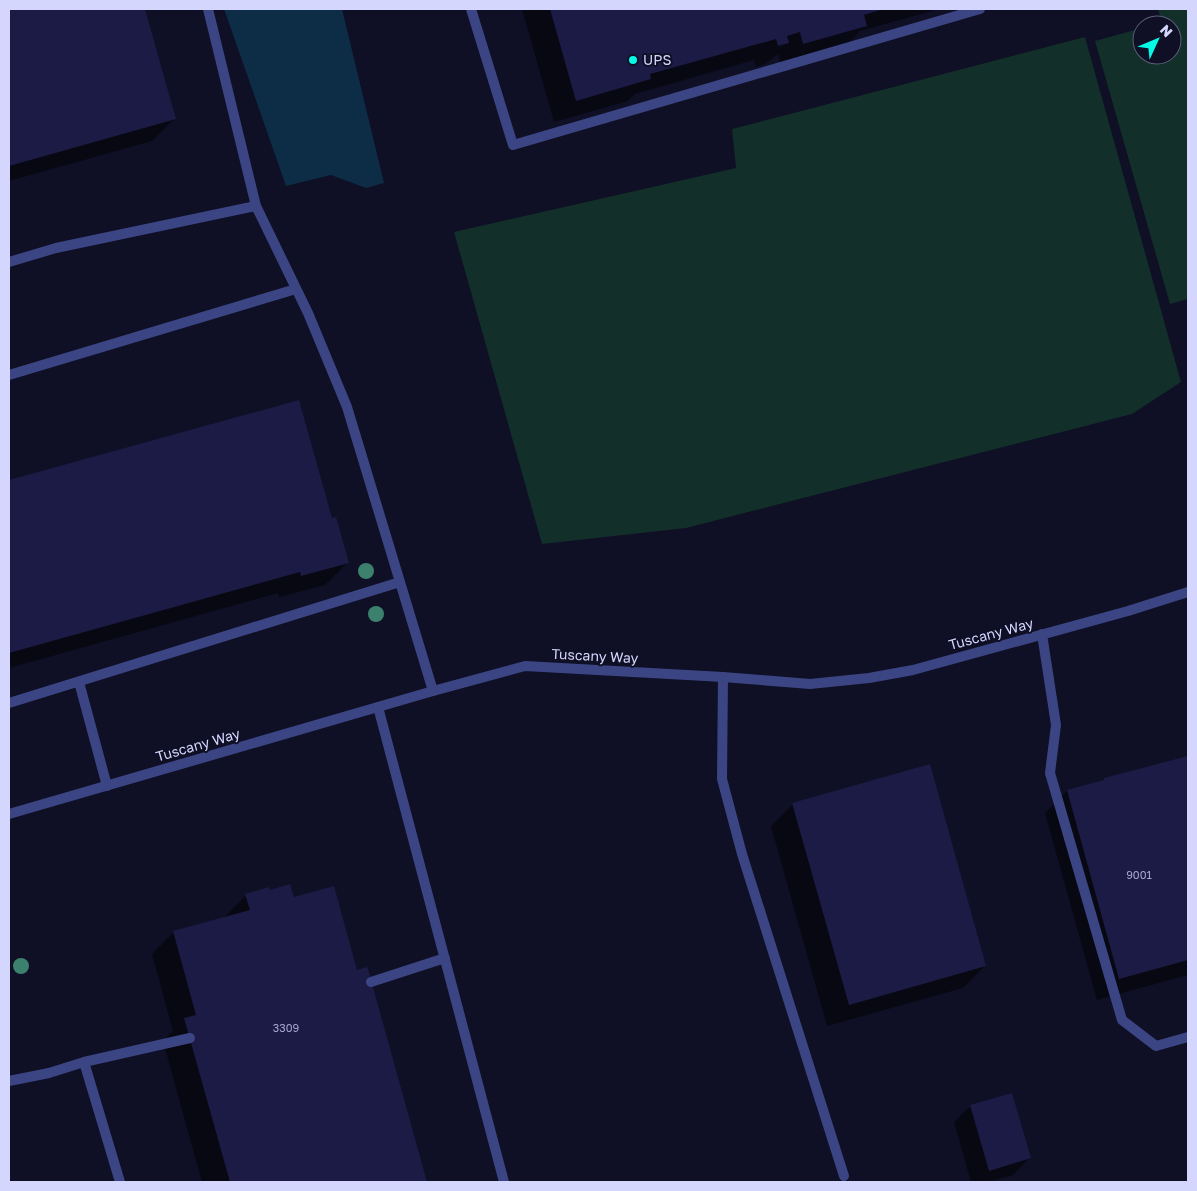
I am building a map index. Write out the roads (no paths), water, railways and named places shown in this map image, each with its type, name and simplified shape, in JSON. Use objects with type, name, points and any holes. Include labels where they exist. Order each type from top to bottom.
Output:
[{"type":"street","points":[[208,9],[256,206],[308,313],[347,407],[433,691]]},
{"type":"street","points":[[471,9],[513,145],[980,9]]},
{"type":"street","points":[[9,262],[56,248],[256,206]]},
{"type":"street","points":[[9,375],[296,289]]},
{"type":"street","points":[[9,703],[400,582]]},
{"type":"street","name":"Tuscany Way","points":[[9,814],[525,666],[723,677],[810,684],[869,678],[913,670],[1128,611],[1188,592]]},
{"type":"street","points":[[1042,634],[1056,725],[1050,773],[1122,1020],[1156,1046],[1188,1037]]},
{"type":"street","points":[[723,677],[722,779],[742,854],[844,1176]]},
{"type":"street","points":[[79,682],[107,786]]},
{"type":"street","points":[[378,707],[504,1182]]},
{"type":"street","points":[[371,982],[445,958]]},
{"type":"street","points":[[9,1081],[190,1038]]},
{"type":"street","points":[[84,1062],[120,1182]]},
{"type":"water","points":[[224,9],[342,9],[384,183],[366,188],[331,175],[286,186]]},
{"type":"place","name":"UPS","points":[[633,60]]}]
